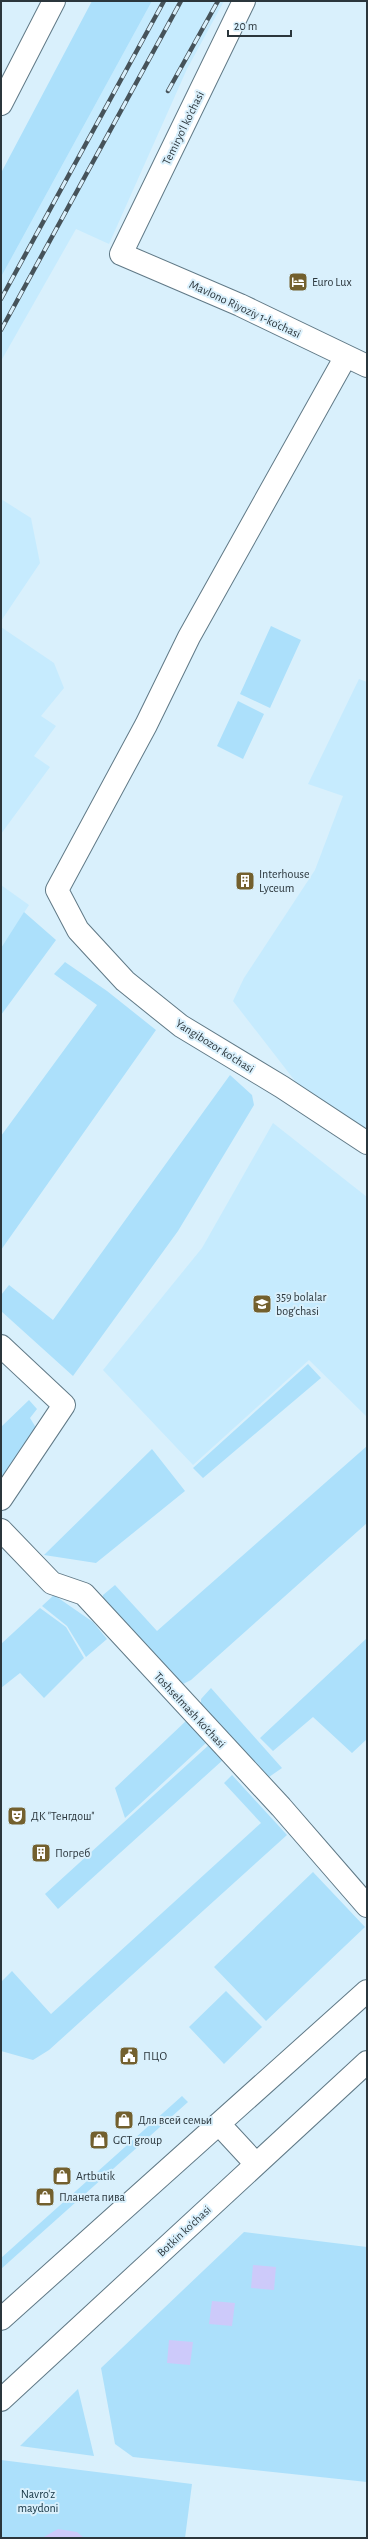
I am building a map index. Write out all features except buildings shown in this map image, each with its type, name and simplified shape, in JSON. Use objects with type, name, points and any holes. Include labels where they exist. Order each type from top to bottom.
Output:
[{"type":"main road","points":[[1,104],[54,1]]},
{"type":"main road","name":"Temiryo'l ko'chasi","points":[[121,254],[244,1]]},
{"type":"main road","name":"Mavlono Riyoziy 1-ko'chasi","points":[[121,254],[240,305],[367,366]]},
{"type":"main road","name":"Yangibozor ko'chasi","points":[[346,356],[189,637],[142,732],[57,890],[78,930],[125,981],[181,1026],[282,1087],[367,1143]]},
{"type":"main road","points":[[1,1346],[64,1405],[1,1499]]},
{"type":"main road","name":"Toshselmash ko'chasi","points":[[1,1530],[52,1583],[84,1594],[281,1807],[367,1906]]},
{"type":"main road","points":[[1,2319],[367,1991]]},
{"type":"main road","name":"Botkin ko'chasi","points":[[1,2400],[367,2062]]},
{"type":"main road","points":[[219,2124],[256,2164]]},
{"type":"shaded area","points":[[152,1],[224,1],[187,69],[109,244],[76,229],[1,361],[1,277]]},
{"type":"shaded area","points":[[1,499],[31,518],[40,563],[1,621]]},
{"type":"shaded area","points":[[1,627],[54,663],[64,688],[41,716],[56,726],[34,756],[50,767],[1,834]]},
{"type":"shaded area","points":[[359,679],[367,682],[367,1136],[309,1099],[233,1001],[244,978],[315,870],[343,796],[308,784]]},
{"type":"shaded area","points":[[1,885],[29,905],[1,948]]},
{"type":"shaded area","name":"359 bolalar bog'chasi","points":[[273,1123],[367,1197],[367,1417],[309,1360],[193,1465],[103,1370],[202,1248]]},
{"type":"shaded area","points":[[253,2265],[276,2267],[274,2290],[251,2288]]},
{"type":"shaded area","points":[[212,2301],[235,2303],[232,2326],[209,2324]]},
{"type":"shaded area","points":[[169,2340],[193,2342],[190,2365],[167,2363]]},
{"type":"shaded area","points":[[58,2529],[77,2532],[84,2538],[42,2538]]},
{"type":"green space","points":[[92,1],[152,1],[1,277],[1,173]]},
{"type":"green space","points":[[271,626],[301,640],[270,708],[240,694]]},
{"type":"green space","points":[[238,701],[264,714],[243,759],[217,746]]},
{"type":"green space","points":[[24,912],[56,940],[1,1015],[1,948]]},
{"type":"green space","points":[[65,962],[107,991],[156,1030],[1,1250],[1,1136],[97,1005],[54,974]]},
{"type":"green space","points":[[230,1075],[252,1095],[254,1105],[178,1231],[73,1376],[1,1311],[1,1295],[9,1285],[53,1320]]},
{"type":"green space","points":[[308,1364],[321,1378],[203,1478],[193,1468]]},
{"type":"green space","points":[[29,1400],[37,1409],[30,1418],[38,1431],[1,1485],[1,1427]]},
{"type":"green space","points":[[367,1446],[367,1523],[191,1680],[181,1685],[103,1601],[103,1595],[115,1585],[157,1631]]},
{"type":"green space","points":[[152,1449],[185,1491],[96,1563],[44,1555]]},
{"type":"green space","points":[[54,1595],[93,1622],[107,1639],[86,1657],[67,1626],[42,1606]]},
{"type":"green space","points":[[40,1608],[66,1627],[84,1658],[44,1698],[20,1673],[1,1688],[1,1644]]},
{"type":"green space","points":[[367,1638],[367,1739],[352,1753],[313,1717],[273,1751],[260,1738]]},
{"type":"green space","points":[[211,1688],[282,1768],[269,1777],[260,1771],[201,1707],[201,1699]]},
{"type":"green space","points":[[187,1720],[207,1742],[125,1818],[115,1788]]},
{"type":"green space","points":[[210,1744],[224,1759],[58,1909],[45,1894]]},
{"type":"green space","points":[[232,1775],[287,1835],[49,2050],[33,2060],[1,2051],[1,1982],[12,1971],[51,2014],[261,1823],[224,1783]]},
{"type":"green space","points":[[313,1872],[365,1927],[266,2021],[214,1967]]},
{"type":"green space","points":[[226,1991],[262,2027],[224,2064],[189,2027]]},
{"type":"green space","points":[[182,2096],[188,2102],[1,2269],[1,2258]]},
{"type":"green space","points":[[244,2232],[367,2247],[367,2482],[133,2457],[115,2444],[101,2368]]},
{"type":"green space","points":[[78,2389],[94,2456],[20,2446]]},
{"type":"green space","name":"Navro'z maydoni","points":[[1,2460],[192,2484],[185,2538],[1,2538]]},
{"type":"railway","points":[[1,299],[164,1]]},
{"type":"railway","points":[[1,330],[181,1]]},
{"type":"railway","points":[[168,91],[218,1]]},
{"type":"place","name":"Euro Lux","points":[[298,282]]},
{"type":"place","name":"Interhouse Lyceum","points":[[245,881]]},
{"type":"place","name":"359 bolalar bog'chasi","points":[[262,1304]]},
{"type":"place","name":"ДК \"Тенгдош\"","points":[[17,1816]]},
{"type":"place","name":"Погреб","points":[[41,1853]]},
{"type":"place","name":"ПЦО","points":[[129,2056]]},
{"type":"place","name":"Для всей семьи","points":[[124,2120]]},
{"type":"place","name":"GCT group","points":[[99,2140]]},
{"type":"place","name":"Artbutik","points":[[62,2176]]},
{"type":"place","name":"Планета пива","points":[[45,2197]]}]
